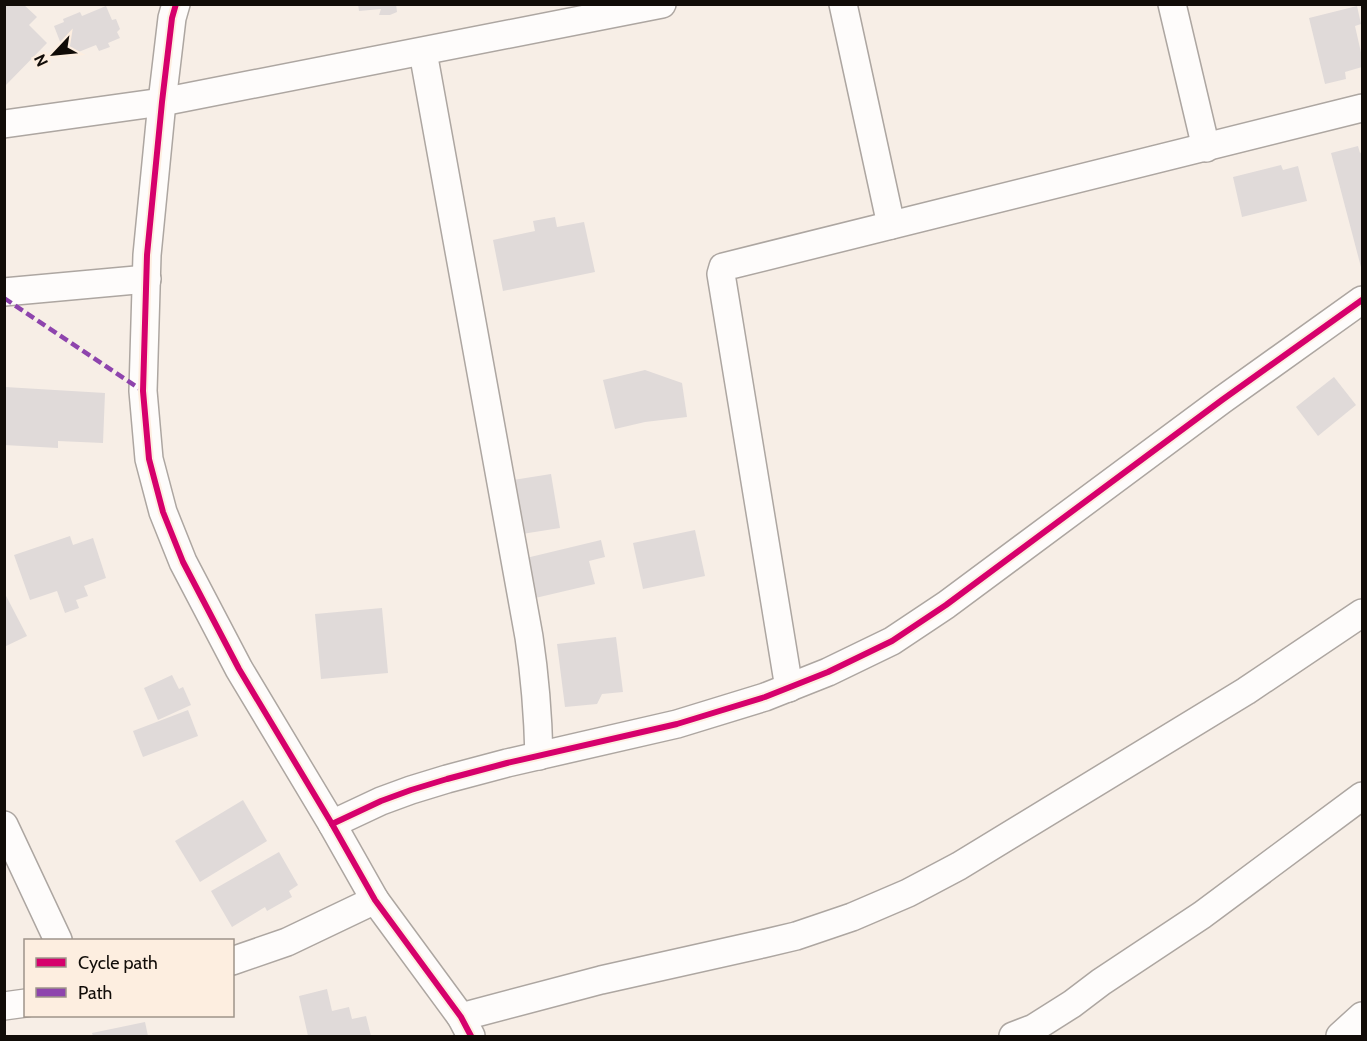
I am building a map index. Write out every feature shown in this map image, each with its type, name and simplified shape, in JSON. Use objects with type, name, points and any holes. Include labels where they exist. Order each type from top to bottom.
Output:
[{"type":"street","points":[[4,124],[162,102],[662,4]]},
{"type":"street","points":[[843,4],[891,225]]},
{"type":"street","points":[[1172,4],[1206,148]]},
{"type":"street","points":[[172,9],[147,255],[143,391],[149,459],[163,512],[183,562],[239,669],[375,900],[466,1027],[601,980],[796,936],[852,917],[908,893],[959,866],[1226,703],[1362,613]]},
{"type":"street","points":[[423,52],[529,637],[537,703],[539,756]]},
{"type":"street","points":[[789,688],[721,270],[723,267],[1362,108]]},
{"type":"street","points":[[4,292],[147,279]]},
{"type":"street","points":[[332,824],[381,801],[479,770],[677,724],[765,697],[861,657],[918,625],[1222,400],[1362,300]]},
{"type":"street","points":[[1012,1036],[1034,1028],[1072,1004],[1202,915],[1362,796]]},
{"type":"street","points":[[4,825],[58,939]]},
{"type":"street","points":[[234,960],[287,942],[375,900]]},
{"type":"street","points":[[4,1006],[24,1003]]},
{"type":"street","points":[[1340,1036],[1362,1016]]},
{"type":"building","points":[[4,4],[23,4],[37,17],[29,25],[47,43],[4,87]]},
{"type":"building","points":[[358,4],[396,4],[397,12],[390,15],[379,15],[381,9],[359,11]]},
{"type":"building","points":[[106,6],[112,20],[116,19],[120,29],[117,32],[120,38],[108,43],[110,47],[99,51],[96,45],[66,57],[54,26],[64,22],[63,19],[80,12],[82,16]]},
{"type":"building","points":[[1357,6],[1361,24],[1355,26],[1362,67],[1345,72],[1346,79],[1325,84],[1309,18]]},
{"type":"building","points":[[1358,146],[1360,153],[1362,152],[1362,271],[1331,153]]},
{"type":"building","points":[[1281,165],[1283,170],[1298,166],[1307,201],[1242,217],[1233,177]]},
{"type":"building","points":[[555,217],[557,227],[584,222],[595,272],[503,291],[493,240],[535,231],[533,221]]},
{"type":"building","points":[[645,370],[682,383],[687,417],[645,422],[615,429],[603,380]]},
{"type":"building","points":[[1334,377],[1356,405],[1318,436],[1296,407]]},
{"type":"building","points":[[5,387],[105,393],[103,443],[58,441],[58,448],[4,445]]},
{"type":"building","points":[[551,474],[560,528],[522,534],[513,480]]},
{"type":"building","points":[[695,530],[705,576],[643,589],[633,543]]},
{"type":"building","points":[[70,536],[73,545],[93,538],[106,578],[84,586],[88,596],[76,600],[79,608],[65,613],[57,591],[30,600],[14,555]]},
{"type":"building","points":[[601,540],[605,557],[589,561],[595,584],[531,599],[522,559]]},
{"type":"building","points":[[4,592],[27,636],[4,647]]},
{"type":"building","points":[[382,608],[388,673],[321,679],[315,614]]},
{"type":"building","points":[[616,637],[623,692],[602,694],[597,704],[565,707],[557,644]]},
{"type":"building","points":[[172,675],[179,689],[183,687],[191,705],[158,720],[144,688]]},
{"type":"building","points":[[188,710],[198,736],[143,757],[133,731]]},
{"type":"building","points":[[243,800],[267,841],[200,882],[175,841]]},
{"type":"building","points":[[279,852],[298,885],[289,891],[292,897],[267,911],[265,907],[232,927],[211,891]]},
{"type":"building","points":[[327,989],[332,1011],[349,1007],[352,1019],[366,1016],[371,1036],[308,1036],[299,996]]},
{"type":"building","points":[[145,1022],[148,1036],[93,1036],[92,1033]]},
{"type":"marked path","points":[[4,298],[143,391]]},
{"type":"cycle path","points":[[176,4],[172,18],[162,102],[147,255],[143,391],[149,459],[163,512],[183,562],[239,669],[375,900],[461,1017],[471,1036]]},
{"type":"cycle path","points":[[332,824],[381,801],[447,779],[677,724],[765,697],[828,672],[892,641],[946,605],[1222,400],[1362,300]]}]
